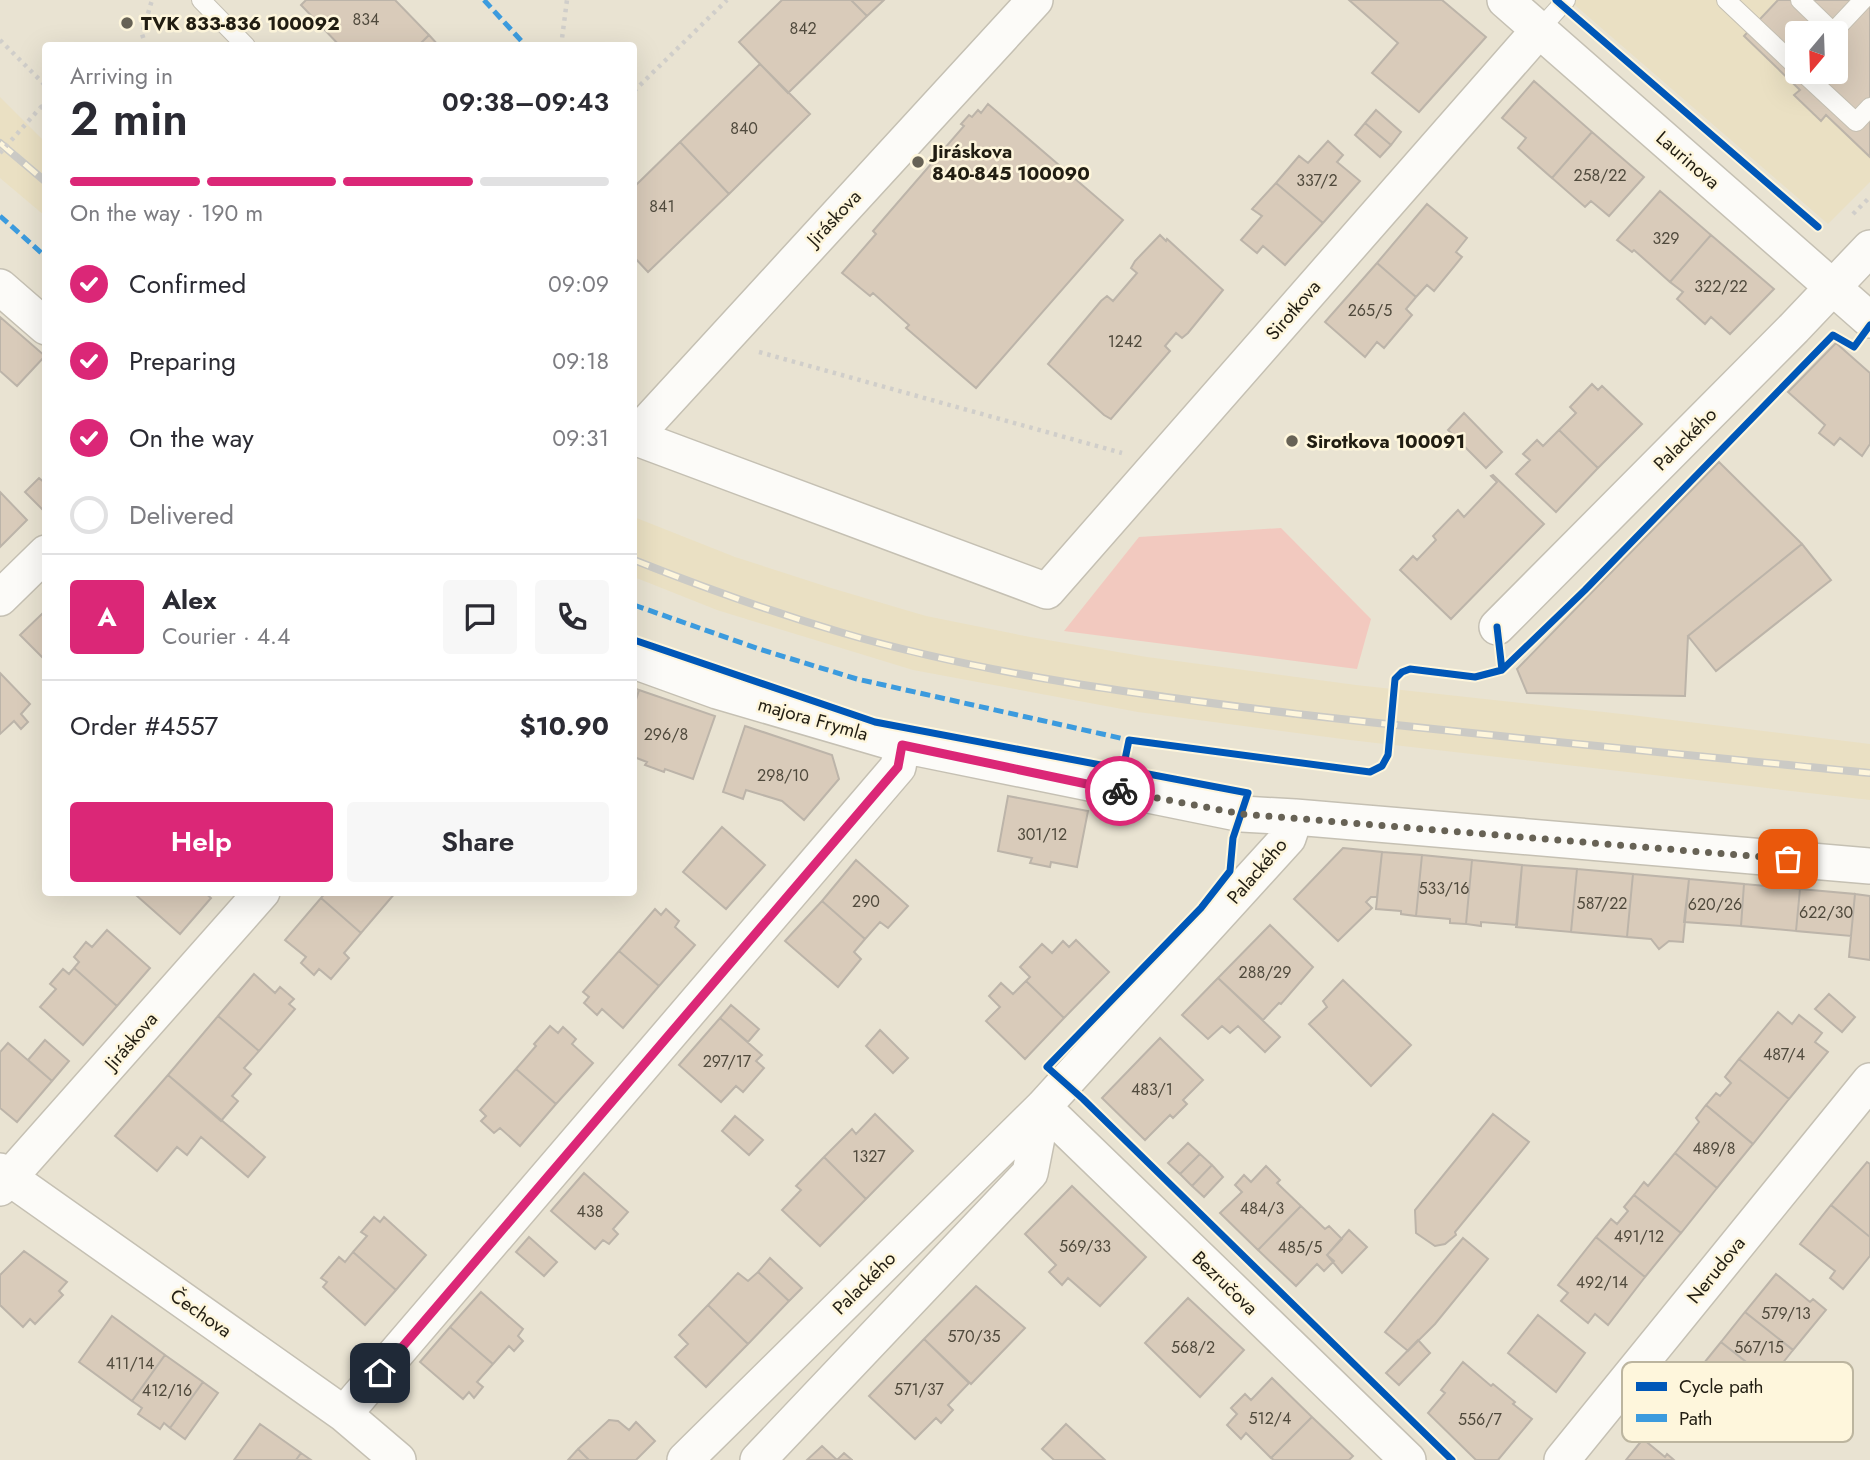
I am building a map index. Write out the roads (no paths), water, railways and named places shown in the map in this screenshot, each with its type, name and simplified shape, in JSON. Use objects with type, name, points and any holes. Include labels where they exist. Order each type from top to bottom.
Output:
[{"type":"street","name":"Jiráskova","points":[[637,434],[1035,0]]},
{"type":"street","name":"Laurinova","points":[[1505,0],[1870,320]]},
{"type":"street","name":"Sirotkova","points":[[637,438],[1047,591],[1539,30]]},
{"type":"street","name":"Palackého","points":[[1497,627],[1870,248]]},
{"type":"street","points":[[0,287],[42,324]]},
{"type":"street","points":[[0,598],[42,557]]},
{"type":"street","name":"majora Frymla","points":[[637,663],[717,691],[902,745],[1242,814],[1870,866]]},
{"type":"street","points":[[344,1414],[898,767],[902,745]]},
{"type":"street","name":"Palackého","points":[[685,1460],[1043,1107],[1288,838],[1295,817]]},
{"type":"street","name":"Jiráskova","points":[[3,1179],[258,896]]},
{"type":"street","name":"Nerudova","points":[[1642,1362],[1870,1081]]},
{"type":"street","points":[[758,1460],[1030,1173],[1043,1107]]},
{"type":"street","name":"Bezručova","points":[[1043,1107],[1408,1460]]},
{"type":"street","name":"Čechova","points":[[3,1179],[344,1414],[398,1460]]},
{"type":"street","name":"Nerudova","points":[[1562,1460],[1622,1386]]},
{"type":"lane","points":[[201,0],[242,42]]},
{"type":"lane","points":[[1539,30],[1566,0]]},
{"type":"lane","points":[[1726,0],[1785,56]]},
{"type":"lane","points":[[1800,0],[1833,32],[1863,0]]},
{"type":"lane","points":[[1815,84],[1856,122],[1870,107]]},
{"type":"railway","points":[[0,143],[42,179]]},
{"type":"railway","points":[[637,561],[737,599],[843,633],[1011,673],[1297,714],[1870,773]]},
{"type":"place","name":"TVK 833-836 100092","points":[[127,23]]},
{"type":"place","name":"Jiráskova 840-845 100090","points":[[918,162]]},
{"type":"place","name":"Sirotkova 100091","points":[[1292,441]]}]
